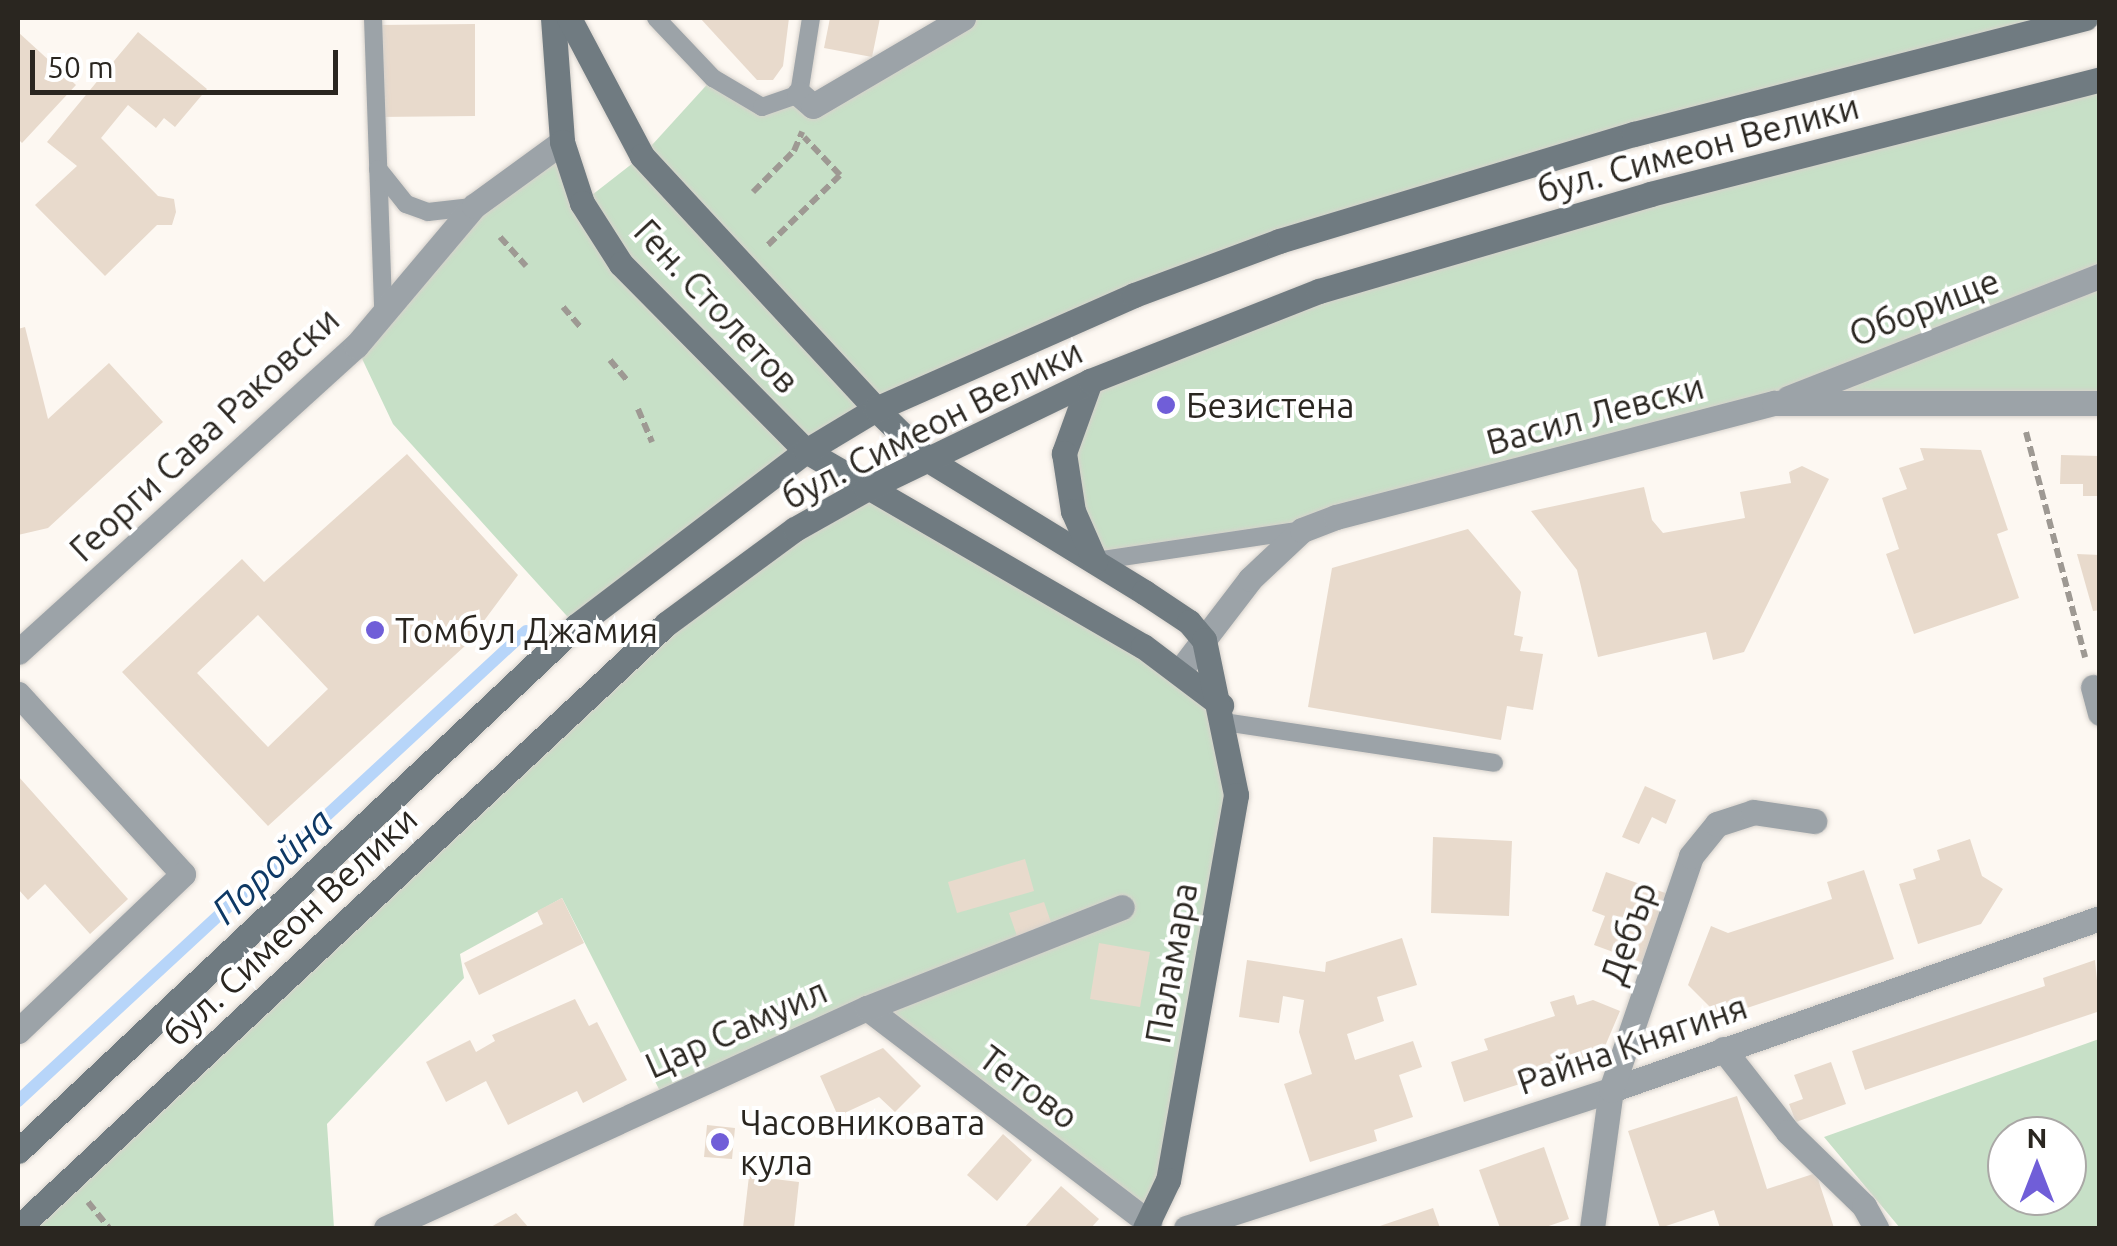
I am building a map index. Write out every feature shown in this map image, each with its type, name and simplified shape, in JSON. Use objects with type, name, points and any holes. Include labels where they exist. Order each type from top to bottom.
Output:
[{"type":"main road","name":"Ген. Столетов","points":[[553,18],[562,142],[582,203],[621,264],[806,451],[1179,672],[1222,713]]},
{"type":"main road","points":[[568,18],[642,156],[876,410],[927,459],[1189,622],[1204,640]]},
{"type":"main road","name":"бул. Симеон Велики","points":[[18,1151],[576,626],[806,451],[876,410],[1134,295],[1279,241],[1634,134],[2085,18]]},
{"type":"main road","name":"бул. Симеон Велики","points":[[18,1228],[666,624],[795,528],[866,489],[1090,381],[1337,286],[1650,194],[2100,80]]},
{"type":"main road","points":[[1090,381],[1064,453],[1072,511],[1094,561]]},
{"type":"main road","name":"Паламара","points":[[1147,1226],[1168,1180],[1236,795],[1204,640]]},
{"type":"street","points":[[800,94],[813,106],[963,18]]},
{"type":"street","name":"Георги Сава Раковски","points":[[18,652],[356,346],[474,206],[562,142]]},
{"type":"street","name":"Оборище","points":[[1774,403],[2100,276]]},
{"type":"street","name":"Васил Левски","points":[[1179,672],[1250,579],[1302,530],[1774,403],[2100,403]]},
{"type":"street","points":[[2092,687],[2100,713]]},
{"type":"street","points":[[18,694],[183,874],[18,1030]]},
{"type":"street","name":"Дебър","points":[[1592,1228],[1611,1090],[1692,856],[1718,824],[1753,812],[1814,821]]},
{"type":"street","name":"Цар Самуил","points":[[386,1228],[867,1008],[1122,907]]},
{"type":"street","name":"Райна Княгиня","points":[[1186,1228],[1611,1090],[2100,918]]},
{"type":"street","name":"Тетово","points":[[867,1008],[1147,1226]]},
{"type":"street","points":[[1724,1050],[1788,1132],[1864,1206],[1876,1228]]},
{"type":"lane","points":[[373,18],[374,160],[383,312]]},
{"type":"lane","points":[[656,18],[713,78],[762,107],[800,94],[810,18]]},
{"type":"lane","points":[[374,160],[391,192],[406,204],[451,213],[474,206]]},
{"type":"lane","points":[[1094,561],[1302,530]]},
{"type":"lane","points":[[1222,713],[1494,763]]},
{"type":"path","points":[[745,266],[840,174],[802,134]]},
{"type":"path","points":[[754,192],[794,150]]},
{"type":"path","points":[[500,237],[526,266]]},
{"type":"path","points":[[563,308],[581,328]]},
{"type":"path","points":[[610,360],[627,380]]},
{"type":"path","points":[[2018,401],[2092,687]]},
{"type":"path","points":[[638,410],[652,442]]},
{"type":"green space","points":[[963,18],[2085,18],[1279,241],[876,409],[576,626],[393,424],[356,346],[441,238],[562,142],[583,202],[642,156],[713,78],[762,107],[799,94],[813,106]]},
{"type":"green space","points":[[2099,79],[2099,403],[1774,403],[1336,517],[1095,561],[1064,453],[1090,381],[1319,291]]},
{"type":"green space","points":[[866,489],[1221,705],[1236,795],[1149,1223],[867,1008],[664,1099],[562,898],[460,954],[464,978],[327,1124],[334,1228],[18,1228],[666,624]]},
{"type":"green space","points":[[2099,1039],[2099,1228],[1900,1228],[1824,1137]]},
{"type":"building","points":[[700,18],[789,18],[783,66],[773,80],[757,80]]},
{"type":"building","points":[[830,18],[880,18],[872,57],[824,48]]},
{"type":"building","points":[[475,24],[475,116],[378,117],[377,25]]},
{"type":"building","points":[[18,32],[76,85],[22,143],[18,139]]},
{"type":"building","points":[[138,32],[207,89],[175,127],[164,118],[156,128],[128,105],[101,138],[158,196],[174,199],[176,212],[172,225],[157,225],[105,276],[35,205],[77,166],[47,142]]},
{"type":"building","points":[[25,327],[48,419],[109,363],[163,422],[48,528],[18,535],[18,329]]},
{"type":"building","points":[[1920,448],[1981,450],[2008,530],[1997,534],[2019,598],[1914,634],[1886,554],[1899,549],[1882,498],[1907,489],[1899,468],[1924,460]]},
{"type":"building","name":"Томбул Джамия","points":[[407,454],[518,575],[466,645],[268,826],[122,672],[242,559],[264,582]],"holes":[[[258,615],[328,689],[268,747],[197,673]]]},
{"type":"building","points":[[2061,455],[2100,456],[2100,496],[2083,496],[2083,484],[2060,484]]},
{"type":"building","points":[[1802,466],[1829,479],[1744,652],[1713,660],[1706,632],[1598,657],[1577,570],[1531,511],[1644,487],[1652,520],[1663,533],[1745,518],[1740,492],[1791,483],[1789,472]]},
{"type":"building","points":[[1468,529],[1521,592],[1514,635],[1523,637],[1520,651],[1543,654],[1533,710],[1507,706],[1501,740],[1308,707],[1332,568]]},
{"type":"building","points":[[2077,554],[2100,555],[2100,610],[2093,611]]},
{"type":"building","points":[[18,776],[128,899],[90,934],[45,884],[28,900],[18,889]]},
{"type":"building","points":[[1645,786],[1676,800],[1666,824],[1652,817],[1639,844],[1622,837]]},
{"type":"building","points":[[1433,837],[1512,841],[1509,916],[1431,913]]},
{"type":"building","points":[[1970,839],[1982,876],[2003,889],[1981,924],[1918,944],[1899,884],[1916,879],[1913,869],[1940,860],[1937,850]]},
{"type":"building","points":[[1025,859],[1034,891],[957,913],[948,882]]},
{"type":"building","points":[[1864,870],[1894,959],[1720,1017],[1688,985],[1711,926],[1728,933],[1832,899],[1827,882]]},
{"type":"building","points":[[1606,872],[1671,895],[1646,964],[1594,945],[1605,916],[1592,911]]},
{"type":"building","points":[[562,898],[584,943],[479,995],[464,963],[543,924],[537,911]]},
{"type":"building","points":[[1044,902],[1053,928],[1018,939],[1009,913]]},
{"type":"building","points":[[1402,938],[1417,985],[1377,997],[1384,1021],[1347,1034],[1355,1060],[1413,1041],[1422,1067],[1399,1075],[1413,1117],[1374,1130],[1377,1141],[1310,1162],[1284,1084],[1312,1074],[1299,1032],[1304,1000],[1283,996],[1279,1023],[1239,1017],[1247,960],[1325,972],[1326,962]]},
{"type":"building","points":[[1099,943],[1150,952],[1140,1007],[1090,999]]},
{"type":"building","points":[[2095,960],[2100,1011],[1865,1090],[1852,1051],[2045,986],[2043,978]]},
{"type":"building","points":[[1574,995],[1577,1005],[1593,1000],[1620,1011],[1600,1058],[1464,1102],[1451,1062],[1488,1050],[1484,1039],[1555,1016],[1550,1002]]},
{"type":"building","points":[[575,999],[589,1026],[597,1022],[627,1080],[583,1103],[577,1091],[508,1125],[486,1081],[446,1102],[426,1062],[470,1040],[476,1052],[495,1041],[492,1035]]},
{"type":"building","points":[[883,1048],[921,1086],[895,1112],[879,1097],[838,1116],[820,1076]]},
{"type":"building","points":[[1831,1062],[1846,1104],[1796,1122],[1789,1104],[1803,1099],[1794,1075]]},
{"type":"building","points":[[1737,1096],[1767,1189],[1816,1173],[1834,1228],[1720,1228],[1714,1210],[1660,1228],[1628,1131]]},
{"type":"building","name":"Часовниковата кула","points":[[707,1125],[735,1128],[732,1159],[704,1157]]},
{"type":"building","points":[[1003,1134],[1032,1160],[997,1201],[967,1175]]},
{"type":"building","points":[[1544,1147],[1569,1219],[1543,1228],[1500,1228],[1479,1170]]},
{"type":"building","points":[[749,1176],[799,1182],[794,1228],[743,1228]]},
{"type":"building","points":[[1061,1186],[1099,1219],[1091,1228],[1024,1228]]},
{"type":"building","points":[[1433,1208],[1440,1228],[1374,1228]]},
{"type":"building","points":[[516,1213],[529,1228],[489,1228]]},
{"type":"waterway","name":"Поройна","points":[[18,1101],[526,631]]},
{"type":"place","name":"Безистена","points":[[1166,405]]},
{"type":"place","name":"Томбул Джамия","points":[[375,630]]},
{"type":"place","name":"Часовниковата кула","points":[[720,1142]]}]
